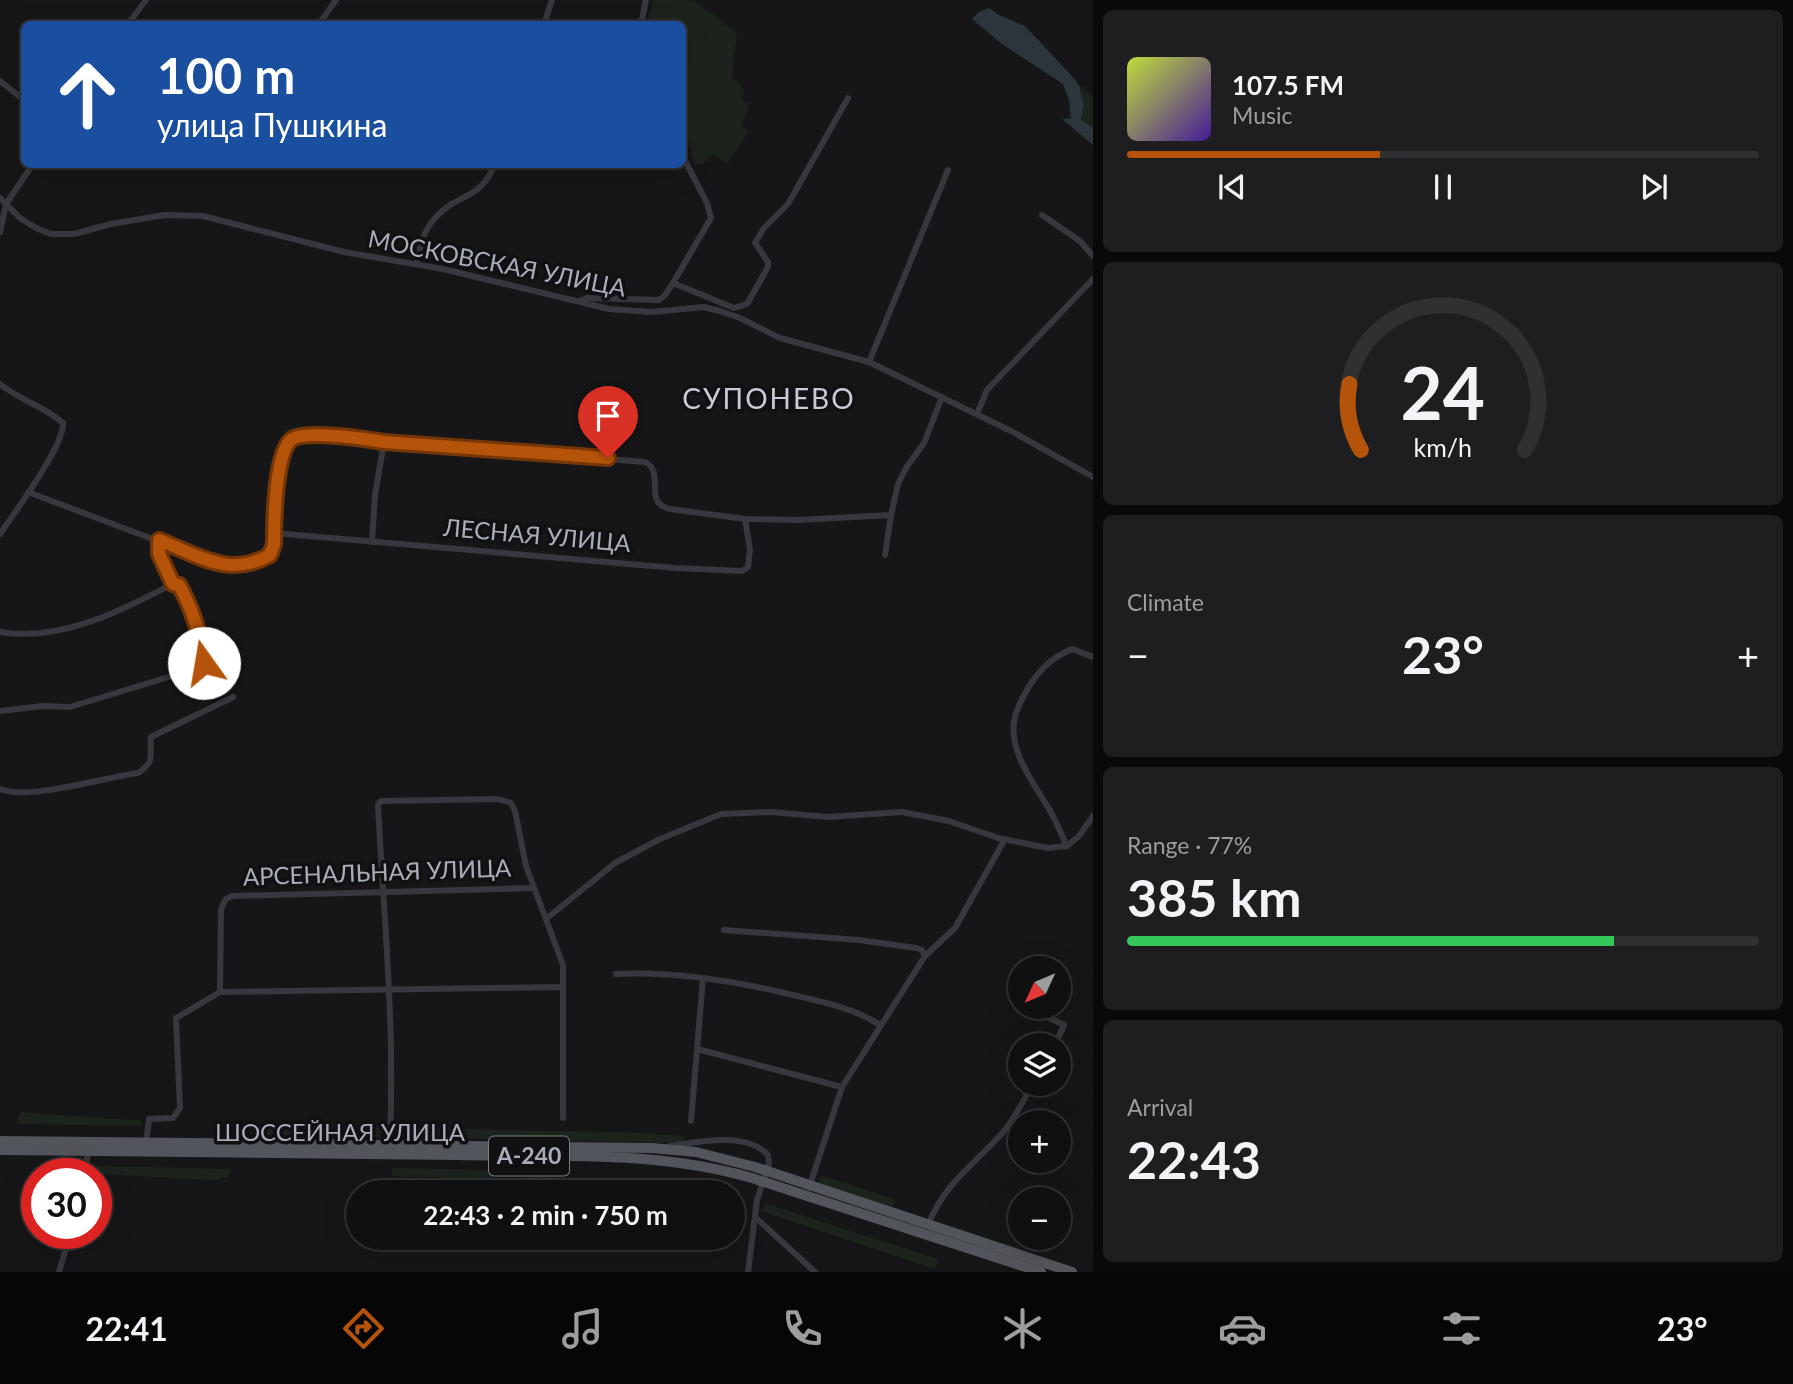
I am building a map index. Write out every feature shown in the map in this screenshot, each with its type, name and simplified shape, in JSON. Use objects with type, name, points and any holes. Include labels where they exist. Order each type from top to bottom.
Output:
[{"type":"main road","name":"ШОССЕЙНАЯ УЛИЦА","points":[[0,1140],[652,1148],[712,1156],[1041,1272]]},
{"type":"main road","name":"ШОССЕЙНАЯ УЛИЦА","points":[[0,1150],[652,1159],[764,1176]]},
{"type":"main road","name":"ШОССЕЙНАЯ УЛИЦА","points":[[808,1191],[928,1225]]},
{"type":"main road","name":"А-240","points":[[928,1225],[1072,1272]]},
{"type":"street","points":[[130,21],[146,0]]},
{"type":"street","points":[[321,21],[336,0]]},
{"type":"street","points":[[545,21],[552,0]]},
{"type":"street","points":[[642,21],[646,0]]},
{"type":"street","points":[[0,81],[21,98]]},
{"type":"street","points":[[673,284],[729,307],[739,308],[747,304],[768,267],[768,262],[755,243],[764,228],[788,204],[848,98]]},
{"type":"street","points":[[580,301],[587,298],[653,301],[665,295],[711,218],[708,203],[686,162]]},
{"type":"street","points":[[0,232],[6,204],[30,168]]},
{"type":"street","points":[[417,263],[426,230],[436,217],[485,185],[493,168]]},
{"type":"street","points":[[869,362],[948,170]]},
{"type":"street","name":"МОСКОВСКАЯ УЛИЦА","points":[[0,198],[36,228],[51,234],[74,234],[111,224],[164,215],[203,216],[344,253],[417,263],[609,309],[641,311],[704,307],[740,318],[780,338],[869,362],[977,414],[1093,477]]},
{"type":"street","points":[[1042,215],[1080,241],[1093,256]]},
{"type":"street","points":[[977,414],[987,390],[1093,279]]},
{"type":"street","points":[[0,384],[51,412],[63,423],[64,432],[0,534]]},
{"type":"street","points":[[885,555],[898,484],[906,468],[925,443],[942,397]]},
{"type":"street","points":[[28,492],[225,566],[240,566],[270,555],[281,459],[286,446],[301,435],[645,461],[652,465],[656,473],[656,500],[664,508],[745,519],[798,520],[891,514]]},
{"type":"street","points":[[372,542],[375,495],[384,442]]},
{"type":"street","name":"ЛЕСНАЯ УЛИЦА","points":[[274,533],[675,568],[742,571],[748,567],[750,551],[745,519]]},
{"type":"street","points":[[159,540],[159,554],[173,584]]},
{"type":"street","points":[[0,632],[42,635],[76,627],[123,609],[173,584],[179,585],[186,596],[204,663],[198,668],[70,707],[43,706],[0,711]]},
{"type":"street","points":[[1067,846],[1053,815],[1031,781],[1016,746],[1014,720],[1022,698],[1037,673],[1055,656],[1072,649],[1093,657]]},
{"type":"street","points":[[0,789],[5,792],[36,792],[138,773],[148,766],[151,759],[151,737],[233,696]]},
{"type":"street","points":[[389,1145],[392,1106],[390,990],[378,804],[381,801],[498,799],[511,803],[526,866],[564,965],[563,1118]]},
{"type":"street","points":[[547,919],[615,863],[660,839],[722,814],[771,812],[828,817],[902,812],[949,821],[1005,839],[1048,848],[1067,846],[1079,836],[1093,816]]},
{"type":"street","points":[[808,1191],[842,1087],[925,956],[956,928],[1005,839]]},
{"type":"street","name":"АРСЕНАЛЬНАЯ УЛИЦА","points":[[220,992],[221,909],[226,899],[232,896],[534,888]]},
{"type":"street","points":[[724,930],[859,940],[916,948],[922,950],[925,956]]},
{"type":"street","points":[[616,974],[660,973],[703,978],[830,1003],[865,1016],[880,1025]]},
{"type":"street","points":[[691,1121],[703,978]]},
{"type":"street","points":[[146,1143],[149,1119],[173,1118],[180,1108],[176,1018],[220,992],[564,987]]},
{"type":"street","points":[[1051,1019],[1064,1025],[1060,1033]]},
{"type":"street","points":[[697,1049],[842,1087]]},
{"type":"street","points":[[928,1225],[955,1179],[1006,1129],[1025,1096]]},
{"type":"street","points":[[652,1148],[730,1140],[766,1152],[769,1158],[755,1217],[748,1272]]},
{"type":"street","points":[[87,1158],[88,1152]]},
{"type":"street","points":[[755,1217],[815,1272]]},
{"type":"street","points":[[60,1272],[66,1249]]},
{"type":"shaded area","points":[[653,0],[693,0],[737,33],[732,77],[745,91],[741,98],[749,106],[741,125],[749,131],[727,164],[713,154],[702,165],[694,164],[686,129],[686,21],[649,21]]},
{"type":"shaded area","points":[[989,8],[1025,26],[1079,85],[1084,105],[1081,120],[1093,128],[1093,145],[1062,119],[1071,118],[1069,100],[1063,84],[1002,44],[972,19]]},
{"type":"shaded area","points":[[1079,85],[1093,97],[1093,128],[1081,120],[1084,105]]},
{"type":"shaded area","points":[[20,1112],[142,1121],[142,1126],[16,1124]]},
{"type":"shaded area","points":[[259,1125],[382,1128],[380,1137],[257,1135]]},
{"type":"shaded area","points":[[396,1128],[622,1132],[684,1136],[685,1139],[673,1143],[395,1137]]},
{"type":"shaded area","points":[[112,1166],[231,1169],[227,1177],[215,1180],[112,1175]]},
{"type":"shaded area","points":[[392,1168],[492,1170],[492,1179],[392,1176]]},
{"type":"shaded area","points":[[823,1176],[894,1199],[895,1204],[891,1207],[819,1184],[819,1178]]},
{"type":"shaded area","points":[[538,1177],[645,1180],[521,1180]]},
{"type":"shaded area","points":[[767,1204],[935,1258],[938,1260],[936,1267],[932,1268],[764,1212],[762,1209]]},
{"type":"district","name":"СУПОНЕВО","points":[[769,399]]},
{"type":"route","points":[[204,663],[186,596],[179,585],[173,584],[159,554],[159,540],[225,566],[240,566],[270,555],[274,544],[281,459],[292,439],[301,435],[356,438],[608,458]]}]
